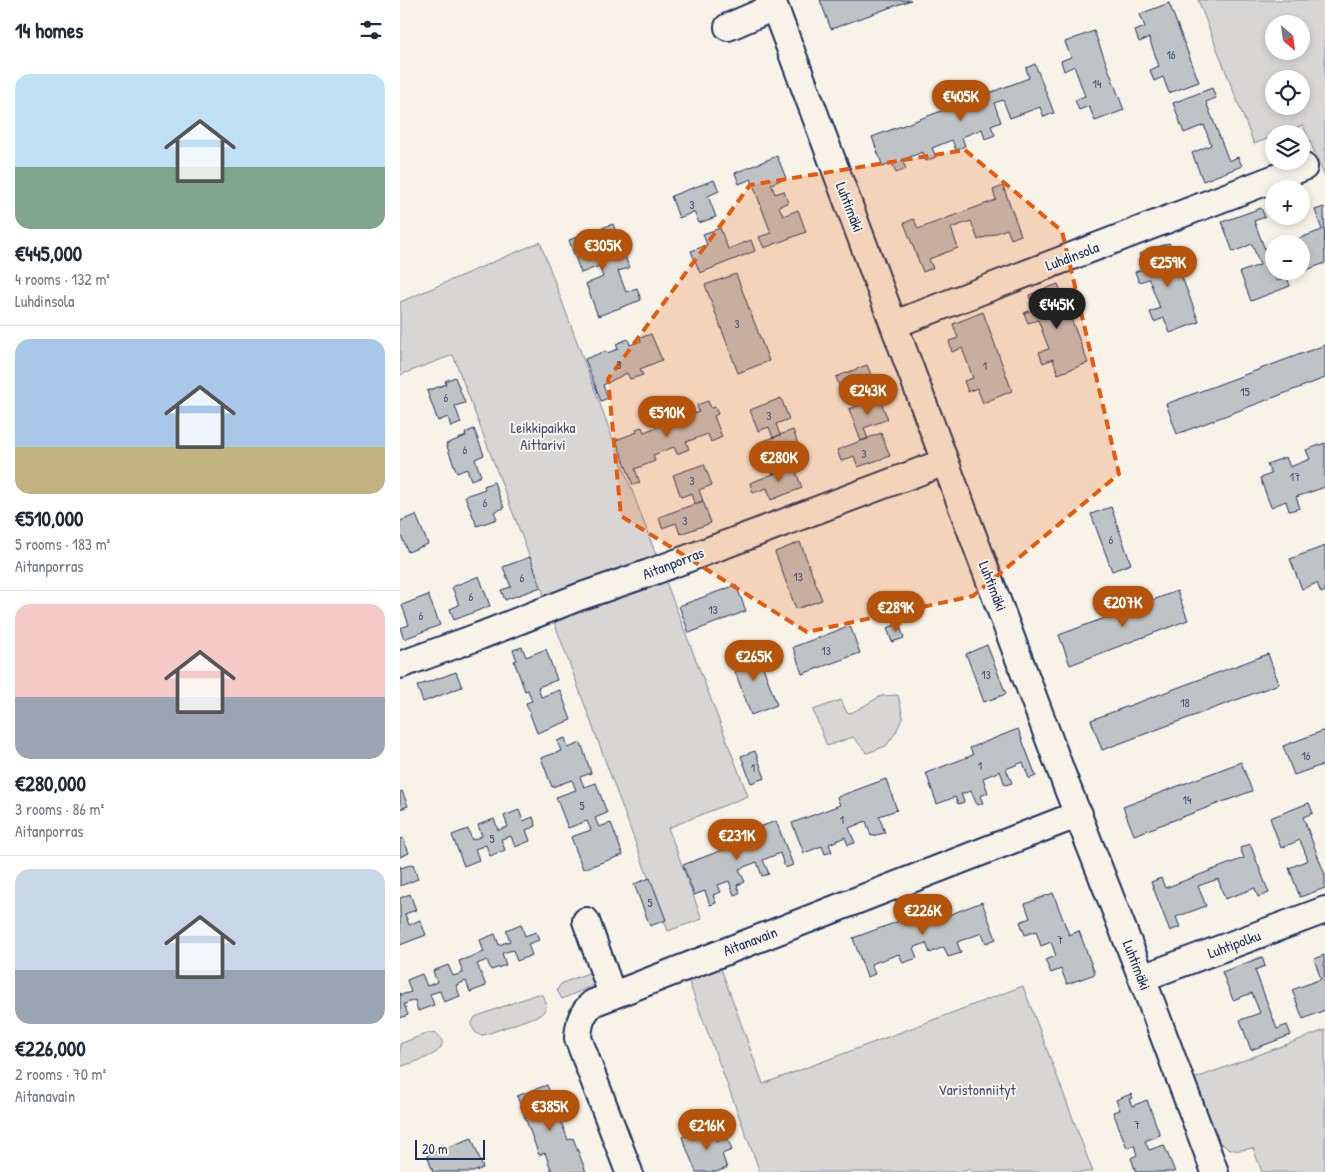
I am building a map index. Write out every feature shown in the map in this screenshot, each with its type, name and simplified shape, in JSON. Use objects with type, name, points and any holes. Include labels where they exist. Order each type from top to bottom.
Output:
[{"type":"street","points":[[728,27],[773,3]]},
{"type":"street","name":"Luhtimäki","points":[[773,3],[1078,814],[1215,1172]]},
{"type":"street","name":"Luhdinsola","points":[[895,324],[1294,170]]},
{"type":"street","name":"Aitanporras","points":[[400,665],[480,636],[579,596],[649,573],[945,462]]},
{"type":"street","name":"Aitanavain","points":[[629,1172],[578,1038],[579,1026],[586,1009],[592,1003],[1078,814]]},
{"type":"street","name":"Luhtipolku","points":[[1142,978],[1325,910]]},
{"type":"street","points":[[586,922],[612,994]]},
{"type":"highlighted area","points":[[965,150],[1062,231],[1119,474],[973,596],[807,632],[621,516],[608,379],[750,185]]},
{"type":"green space","points":[[1198,0],[1325,0],[1325,177],[1310,142],[1310,125],[1265,125],[1265,140],[1254,144]]},
{"type":"green space","name":"Leikkipaikka Aittarivi","points":[[540,242],[666,582],[748,796],[668,828],[702,919],[668,931],[453,355],[400,375],[400,302]]},
{"type":"green space","points":[[898,695],[903,717],[896,732],[886,746],[867,753],[853,737],[827,746],[813,710],[841,700],[847,713],[853,712],[881,696]]},
{"type":"green space","name":"Varistonniityt","points":[[720,966],[763,1084],[1023,986],[1093,1172],[971,1172],[970,1169],[961,1172],[760,1172],[687,977]]},
{"type":"green space","points":[[596,970],[597,981],[594,985],[562,999],[557,990],[561,984]]},
{"type":"green space","points":[[537,994],[542,995],[546,1002],[545,1010],[540,1015],[484,1035],[475,1032],[471,1025],[475,1017]]},
{"type":"green space","points":[[1325,1030],[1325,1172],[1262,1172],[1253,1148],[1234,1150],[1224,1146],[1210,1131],[1191,1080]]},
{"type":"green space","points":[[435,1032],[441,1039],[442,1045],[438,1051],[423,1059],[400,1067],[400,1044]]},
{"type":"building","points":[[820,0],[911,0],[831,29]]},
{"type":"building","points":[[1169,3],[1199,82],[1169,93],[1163,77],[1154,81],[1150,70],[1159,66],[1149,38],[1139,42],[1135,31],[1145,27],[1140,14]]},
{"type":"building","points":[[1094,31],[1124,110],[1095,121],[1089,106],[1079,110],[1075,100],[1085,96],[1074,66],[1064,71],[1061,61],[1071,57],[1065,42]]},
{"type":"building","points":[[1035,64],[1054,113],[1044,117],[1040,107],[1010,118],[1003,100],[994,103],[1001,122],[991,126],[995,135],[985,139],[982,129],[962,137],[965,146],[956,150],[952,140],[932,148],[936,157],[926,161],[923,152],[902,160],[906,169],[896,173],[892,163],[883,167],[872,137],[1029,78],[1026,68]]},
{"type":"building","points":[[1212,88],[1216,98],[1206,102],[1229,161],[1238,157],[1242,166],[1203,181],[1192,153],[1211,145],[1204,125],[1184,133],[1173,103]]},
{"type":"building","points":[[777,156],[786,178],[771,184],[775,194],[784,191],[788,203],[779,206],[783,216],[798,210],[806,232],[764,248],[759,237],[771,233],[751,179],[739,184],[735,173]]},
{"type":"building","points":[[714,180],[719,191],[708,196],[716,217],[699,223],[694,212],[679,218],[671,196]]},
{"type":"building","points":[[1003,186],[1021,235],[1011,239],[1007,229],[978,240],[971,221],[951,228],[958,248],[929,259],[933,268],[923,272],[904,223],[914,219],[918,229],[996,200],[993,190]]},
{"type":"building","points":[[1324,207],[1325,263],[1310,269],[1310,235],[1308,235],[1322,230],[1315,210]]},
{"type":"building","points":[[1261,208],[1265,217],[1254,221],[1265,250],[1265,280],[1288,280],[1290,286],[1251,301],[1240,272],[1260,265],[1252,244],[1233,252],[1222,222]]},
{"type":"building","points":[[613,224],[617,235],[606,239],[614,260],[625,256],[629,268],[618,271],[626,292],[637,288],[641,300],[598,316],[586,284],[603,277],[599,266],[581,273],[569,240]]},
{"type":"building","points":[[720,228],[728,249],[751,240],[755,251],[700,273],[691,251],[707,245],[703,234]]},
{"type":"building","points":[[1169,243],[1199,322],[1170,333],[1164,318],[1154,322],[1150,312],[1160,308],[1149,279],[1139,282],[1135,272],[1145,268],[1139,254]]},
{"type":"building","points":[[736,274],[769,361],[738,373],[705,285]]},
{"type":"building","points":[[1058,284],[1088,363],[1058,374],[1053,359],[1043,363],[1039,352],[1049,349],[1038,320],[1028,323],[1024,313],[1034,309],[1029,295]]},
{"type":"building","points":[[983,312],[1012,391],[983,403],[977,388],[968,392],[964,381],[973,378],[962,348],[952,352],[949,341],[958,338],[953,324]]},
{"type":"building","points":[[651,334],[662,360],[640,369],[643,375],[630,379],[627,373],[603,385],[608,398],[601,401],[585,359],[606,351],[607,353],[618,349],[616,344],[628,339],[630,345],[641,341],[640,338]]},
{"type":"building","points":[[1325,345],[1325,378],[1177,434],[1166,404]]},
{"type":"building","points":[[867,365],[876,387],[862,392],[866,402],[859,405],[855,395],[844,399],[836,377]]},
{"type":"building","points":[[455,377],[465,403],[455,406],[461,423],[451,427],[448,417],[438,421],[427,391],[446,384],[445,381]]},
{"type":"building","points":[[781,398],[789,419],[776,424],[780,435],[773,438],[769,427],[758,431],[750,410]]},
{"type":"building","points":[[879,398],[888,419],[864,428],[868,439],[861,441],[849,409]]},
{"type":"building","points":[[708,401],[711,408],[715,407],[718,414],[714,416],[722,437],[711,442],[708,434],[686,442],[689,449],[677,454],[674,447],[653,455],[655,461],[635,469],[640,483],[633,485],[616,440],[637,432],[636,429],[642,427],[644,432],[665,424],[664,419],[676,415],[678,419],[699,412],[697,405]]},
{"type":"building","points":[[474,429],[484,455],[475,459],[481,476],[471,480],[467,469],[457,473],[446,444],[466,436],[465,433]]},
{"type":"building","points":[[793,430],[801,452],[777,461],[781,471],[773,474],[761,442]]},
{"type":"building","points":[[881,433],[890,456],[858,467],[854,456],[841,461],[837,450]]},
{"type":"building","points":[[1325,443],[1325,487],[1296,497],[1300,508],[1289,511],[1286,501],[1271,507],[1260,478],[1271,474],[1267,464],[1286,457],[1290,467],[1310,459],[1306,450]]},
{"type":"building","points":[[704,464],[712,485],[699,490],[703,501],[695,504],[692,493],[681,497],[673,475]]},
{"type":"building","points":[[794,466],[802,488],[771,500],[767,488],[753,493],[750,483]]},
{"type":"building","points":[[494,482],[504,508],[494,512],[497,519],[477,526],[465,496],[485,489],[484,486]]},
{"type":"building","points":[[703,501],[711,523],[680,534],[676,523],[662,528],[659,517]]},
{"type":"building","points":[[1111,507],[1131,564],[1112,571],[1091,514]]},
{"type":"building","points":[[416,515],[428,544],[408,552],[400,533],[400,521]]},
{"type":"building","points":[[800,542],[822,600],[796,609],[775,552]]},
{"type":"building","points":[[1325,546],[1325,591],[1321,593],[1317,583],[1302,589],[1290,559]]},
{"type":"building","points":[[530,557],[541,587],[505,600],[501,590],[511,587],[503,567]]},
{"type":"building","points":[[479,576],[490,606],[454,620],[450,609],[459,605],[452,587]]},
{"type":"building","points":[[736,585],[746,611],[689,633],[679,606]]},
{"type":"building","points":[[1177,591],[1188,620],[1070,665],[1059,635]]},
{"type":"building","points":[[428,595],[440,625],[404,639],[400,628],[409,625],[402,605]]},
{"type":"building","points":[[899,624],[904,638],[892,642],[887,628]]},
{"type":"building","points":[[850,626],[860,653],[802,674],[793,647]]},
{"type":"building","points":[[987,645],[1006,694],[984,702],[966,654]]},
{"type":"building","points":[[522,647],[526,657],[546,649],[557,680],[538,687],[541,697],[560,690],[571,720],[537,733],[526,703],[532,701],[528,690],[525,691],[514,661],[517,660],[513,650]]},
{"type":"building","points":[[756,648],[777,705],[751,715],[730,658]]},
{"type":"building","points":[[1268,654],[1279,684],[1102,750],[1091,720]]},
{"type":"building","points":[[456,672],[462,687],[423,702],[417,686]]},
{"type":"building","points":[[1018,729],[1036,776],[1029,779],[1023,762],[1006,769],[1012,783],[1005,785],[1000,771],[983,778],[988,793],[980,796],[983,803],[977,805],[971,791],[961,794],[964,802],[958,804],[955,797],[937,804],[926,773],[973,755],[970,748]]},
{"type":"building","points":[[1325,730],[1325,764],[1294,775],[1283,746]]},
{"type":"building","points":[[565,738],[568,748],[581,743],[591,773],[580,777],[584,787],[596,783],[607,813],[595,818],[599,827],[611,823],[623,855],[583,869],[571,837],[591,830],[587,821],[568,828],[556,797],[576,790],[572,780],[552,787],[541,758],[561,751],[557,741]]},
{"type":"building","points":[[755,751],[765,778],[751,783],[741,756]]},
{"type":"building","points":[[1241,762],[1252,791],[1134,835],[1123,807]]},
{"type":"building","points":[[886,779],[897,810],[879,816],[885,833],[871,836],[866,821],[849,828],[855,843],[848,845],[845,837],[829,844],[832,852],[825,854],[822,846],[804,853],[792,823],[840,805],[837,797]]},
{"type":"building","points":[[402,791],[408,806],[400,809],[400,792]]},
{"type":"building","points":[[1309,803],[1313,813],[1303,817],[1325,875],[1325,888],[1300,897],[1289,868],[1308,860],[1300,840],[1281,848],[1270,818]]},
{"type":"building","points":[[519,810],[523,821],[533,817],[536,826],[526,830],[530,841],[515,847],[511,836],[501,839],[505,850],[490,856],[486,845],[475,849],[479,860],[464,866],[452,835],[468,829],[472,840],[482,836],[478,825],[494,819],[498,830],[508,827],[504,816]]},
{"type":"building","points":[[776,821],[793,865],[785,868],[780,853],[763,860],[769,874],[762,876],[757,862],[739,869],[745,882],[737,885],[740,893],[734,895],[729,881],[718,885],[721,892],[713,895],[716,903],[710,905],[705,891],[694,895],[683,865],[730,847],[727,839]]},
{"type":"building","points":[[403,838],[409,853],[400,857],[400,839]]},
{"type":"building","points":[[1250,844],[1269,893],[1258,897],[1255,888],[1225,899],[1218,879],[1198,886],[1206,906],[1176,917],[1180,927],[1170,931],[1151,882],[1161,878],[1165,888],[1244,858],[1240,848]]},
{"type":"building","points":[[413,864],[418,879],[400,886],[400,866],[401,868]]},
{"type":"building","points":[[650,878],[666,920],[650,926],[634,884]]},
{"type":"building","points":[[1053,893],[1069,935],[1079,931],[1095,974],[1067,984],[1061,969],[1051,973],[1045,960],[1056,956],[1051,942],[1041,946],[1036,931],[1025,935],[1020,922],[1030,918],[1025,904]]},
{"type":"building","points":[[410,894],[416,910],[405,914],[409,925],[420,920],[426,935],[400,945],[400,898]]},
{"type":"building","points":[[982,902],[996,939],[986,943],[982,933],[957,942],[961,953],[948,957],[944,947],[930,953],[926,943],[913,948],[917,958],[903,963],[899,954],[871,964],[875,974],[867,977],[853,938],[916,915],[920,926]]},
{"type":"building","points":[[521,924],[525,936],[536,932],[539,940],[528,944],[532,955],[517,961],[513,950],[502,953],[506,965],[491,970],[487,960],[477,964],[486,986],[470,992],[466,981],[456,985],[460,996],[444,1002],[440,991],[430,994],[434,1005],[418,1011],[415,1000],[404,1004],[408,1015],[400,1018],[400,993],[401,995],[411,992],[407,980],[422,974],[427,986],[437,982],[433,971],[448,965],[453,976],[463,973],[459,961],[484,952],[480,940],[495,934],[499,945],[510,941],[506,930]]},
{"type":"building","points":[[1324,955],[1325,1010],[1303,1019],[1292,990],[1321,979],[1314,959]]},
{"type":"building","points":[[1262,957],[1265,966],[1255,970],[1277,1029],[1287,1025],[1291,1035],[1251,1050],[1240,1020],[1260,1013],[1252,993],[1233,1000],[1222,972]]},
{"type":"building","points":[[547,1085],[568,1140],[573,1138],[586,1172],[552,1172],[545,1153],[539,1155],[517,1096]]},
{"type":"building","points":[[1131,1094],[1133,1098],[1129,1099],[1132,1106],[1147,1100],[1160,1135],[1145,1141],[1149,1150],[1164,1145],[1175,1172],[1136,1172],[1131,1158],[1137,1155],[1134,1145],[1127,1148],[1113,1112],[1120,1110],[1116,1100]]},
{"type":"building","points":[[711,1126],[716,1141],[727,1137],[732,1150],[722,1154],[727,1168],[716,1172],[696,1172],[682,1137]]},
{"type":"building","points":[[472,1138],[483,1168],[473,1172],[433,1172],[427,1155]]}]
